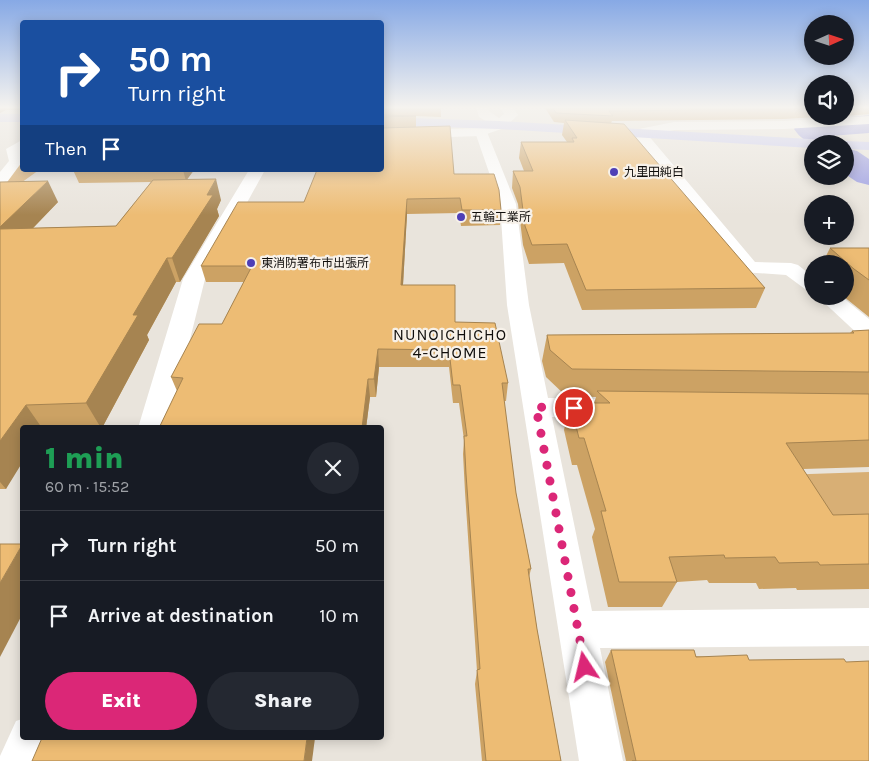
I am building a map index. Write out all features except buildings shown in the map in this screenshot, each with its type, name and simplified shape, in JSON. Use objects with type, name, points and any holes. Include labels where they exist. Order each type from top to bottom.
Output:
[{"type":"highway","points":[[854,145],[869,146]]},
{"type":"street","points":[[493,144],[508,204],[518,305],[579,630],[601,761]]},
{"type":"street","points":[[648,144],[749,268],[791,269],[804,280]]},
{"type":"street","points":[[0,182],[16,161],[14,148]]},
{"type":"street","points":[[154,425],[194,279],[256,172]]},
{"type":"street","points":[[839,305],[869,332]]},
{"type":"street","points":[[536,407],[624,408]]},
{"type":"street","points":[[579,630],[869,627]]},
{"type":"street","points":[[22,761],[32,740]]},
{"type":"shaded area","points":[[20,162],[20,172],[36,172],[0,198],[0,186]]},
{"type":"shaded area","points":[[869,472],[869,531],[816,533],[780,475]]},
{"type":"waterway","points":[[854,164],[869,175]]},
{"type":"place","name":"九里田純白","points":[[614,172]]},
{"type":"place","name":"五輪工業所","points":[[461,217]]},
{"type":"place","name":"東消防署布市出張所","points":[[251,263]]},
{"type":"district","name":"NUNOICHICHO 4-CHOME","points":[[450,343]]},
{"type":"route","points":[[574,408],[536,407],[585,667]]}]
